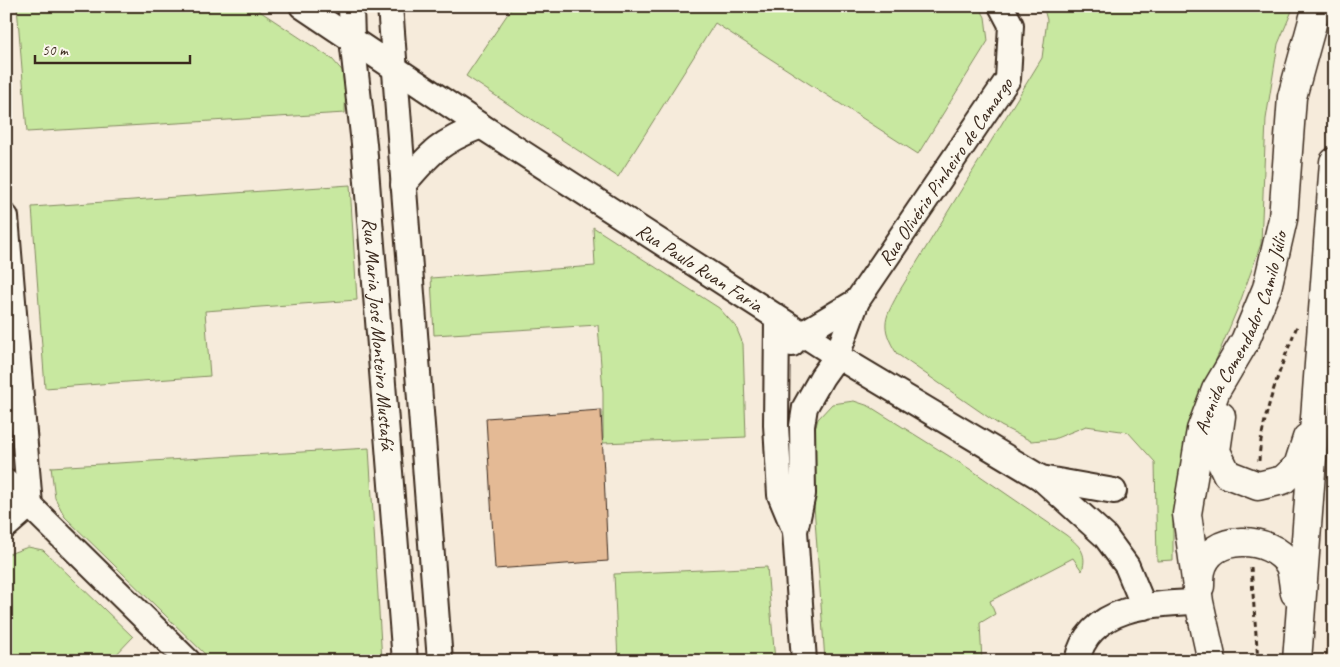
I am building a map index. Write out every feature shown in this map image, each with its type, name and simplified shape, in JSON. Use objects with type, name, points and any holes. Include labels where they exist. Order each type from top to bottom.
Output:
[{"type":"main road","name":"Avenida Comendador Camilo Júlio","points":[[1212,661],[1199,602],[1187,514],[1201,430],[1216,390],[1244,341],[1267,288],[1284,219],[1292,97],[1317,6]]},
{"type":"main road","points":[[1244,341],[1240,365],[1221,414],[1216,451],[1227,474],[1258,486],[1282,480],[1298,466],[1326,363],[1334,162]]},
{"type":"main road","points":[[1297,661],[1315,409]]},
{"type":"main road","points":[[1199,602],[1201,570],[1212,553],[1225,545],[1252,541],[1277,550],[1290,565],[1299,620]]},
{"type":"street","name":"Rua Paulo Ruan Faria","points":[[302,6],[352,38],[396,70],[777,319],[1041,478],[1114,491]]},
{"type":"street","name":"Rua Maria José Monteiro Mustafá","points":[[351,6],[352,38],[364,144],[405,661]]},
{"type":"street","name":"Rua Maria José Monteiro Mustafá","points":[[390,6],[440,661]]},
{"type":"street","name":"Rua Olivério Pinheiro de Camargo","points":[[795,531],[803,494],[802,426],[805,407],[822,377],[837,356],[857,301],[1008,79],[1011,25],[1001,6]]},
{"type":"street","points":[[403,185],[425,159],[443,142],[481,126]]},
{"type":"street","points":[[6,217],[11,349],[30,505]]},
{"type":"street","name":"Rua Olivério Pinheiro de Camargo","points":[[775,372],[786,350],[802,334],[857,301]]},
{"type":"street","points":[[777,319],[775,372],[780,495],[795,531],[804,661]]},
{"type":"street","points":[[1041,478],[1105,536],[1127,566],[1144,606]]},
{"type":"street","points":[[6,482],[188,661]]},
{"type":"street","points":[[6,526],[30,505]]},
{"type":"street","points":[[1077,661],[1084,642],[1098,626],[1119,612],[1144,606],[1199,602]]},
{"type":"path","points":[[1258,486],[1259,443],[1299,318]]},
{"type":"path","points":[[1252,541],[1250,577],[1258,661]]},
{"type":"shaded area","points":[[1334,513],[1334,661],[1324,661]]},
{"type":"green space","points":[[17,6],[252,6],[332,59],[346,75],[345,113],[27,132]]},
{"type":"green space","points":[[513,6],[979,6],[985,17],[988,41],[918,154],[715,23],[618,177],[466,76]]},
{"type":"green space","points":[[1043,6],[1294,6],[1278,44],[1266,119],[1261,244],[1239,305],[1200,398],[1183,460],[1173,513],[1173,560],[1157,561],[1155,462],[1128,432],[1086,426],[1054,439],[1031,441],[1001,426],[897,354],[891,344],[886,328],[888,315],[900,290],[1042,58],[1047,20]]},
{"type":"green space","points":[[350,185],[357,300],[205,311],[210,376],[45,388],[32,207]]},
{"type":"green space","points":[[593,227],[719,308],[736,327],[743,344],[746,437],[603,443],[603,392],[598,325],[434,335],[431,278],[595,266]]},
{"type":"green space","points":[[854,401],[869,406],[973,471],[1066,535],[1075,542],[1083,554],[1084,565],[1082,571],[1073,558],[990,601],[995,614],[980,623],[982,661],[825,661],[812,477],[812,440],[818,419],[832,404]]},
{"type":"green space","points":[[369,448],[382,661],[212,661],[65,517],[55,498],[51,467]]},
{"type":"green space","points":[[28,547],[43,550],[133,637],[110,661],[6,661],[6,555]]},
{"type":"green space","points":[[767,567],[775,661],[618,661],[614,574]]},
{"type":"building","points":[[601,410],[608,561],[495,569],[486,418]]}]
